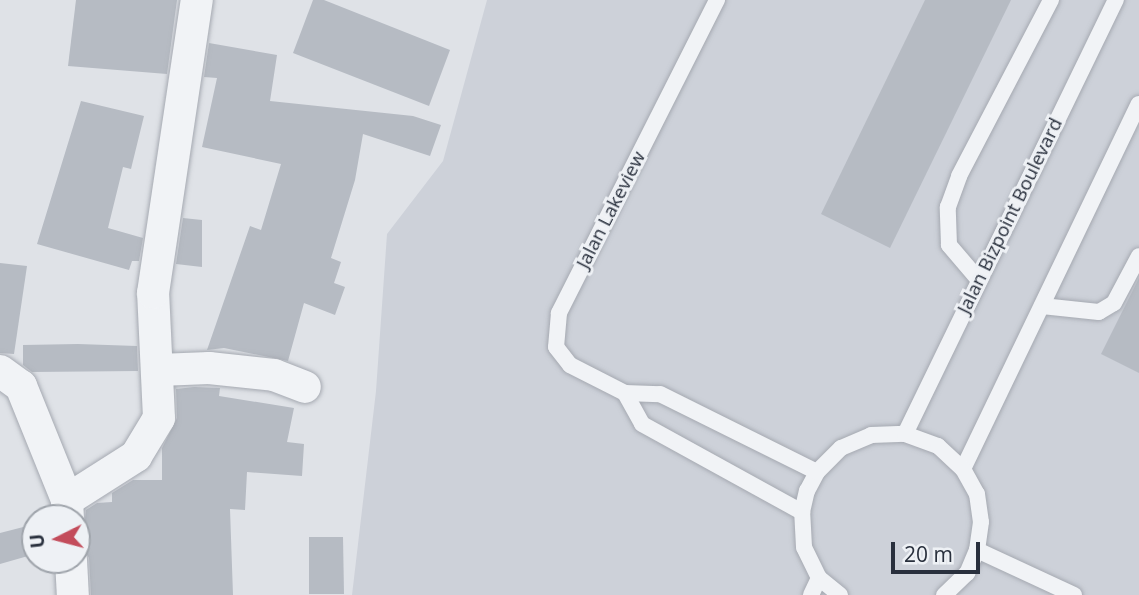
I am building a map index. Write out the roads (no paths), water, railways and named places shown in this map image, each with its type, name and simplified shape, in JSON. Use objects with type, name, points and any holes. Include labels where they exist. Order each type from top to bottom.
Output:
[{"type":"street","points":[[75,504],[136,457],[150,439],[159,418],[159,370],[153,293],[197,0]]},
{"type":"street","points":[[159,370],[209,368],[274,375],[305,387]]},
{"type":"street","points":[[0,371],[21,386],[66,504]]},
{"type":"street","points":[[72,574],[73,595]]},
{"type":"lane","name":"Jalan Lakeview","points":[[625,393],[570,365],[556,347],[559,313],[717,0]]},
{"type":"lane","points":[[978,279],[949,245],[948,207],[959,176],[1051,0]]},
{"type":"lane","name":"Jalan Bizpoint Boulevard","points":[[905,434],[978,279],[1116,0]]},
{"type":"lane","points":[[963,469],[1139,104]]},
{"type":"lane","points":[[1042,306],[1099,312],[1114,303],[1139,256]]},
{"type":"lane","points":[[625,393],[660,394],[817,472]]},
{"type":"lane","points":[[625,393],[642,424],[802,512]]},
{"type":"lane","points":[[840,595],[819,578],[804,547],[802,512],[817,472],[851,443],[871,435],[905,434],[938,446],[963,469],[976,494],[981,522],[977,550],[967,573],[951,594]]},
{"type":"lane","points":[[977,550],[1074,595]]},
{"type":"lane","points":[[811,595],[819,578]]}]
